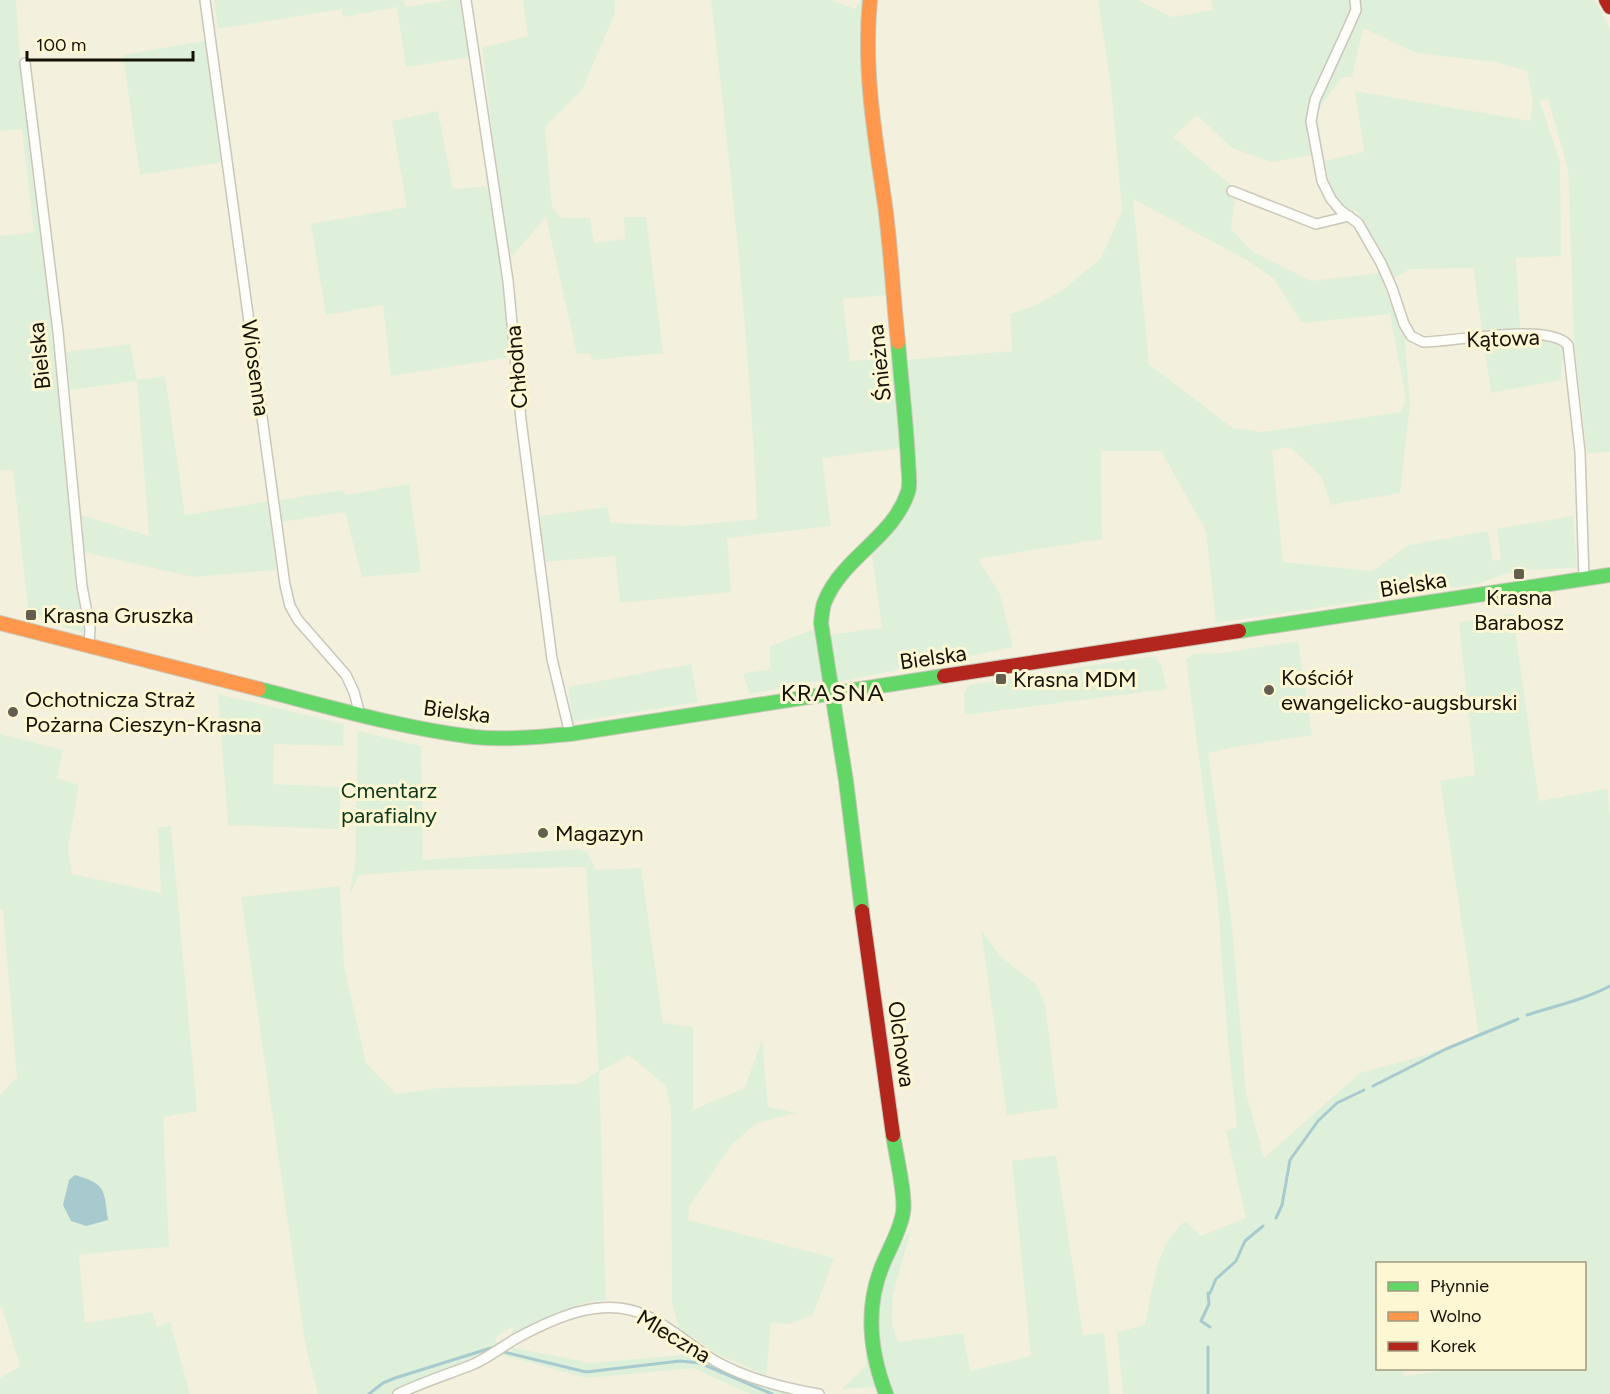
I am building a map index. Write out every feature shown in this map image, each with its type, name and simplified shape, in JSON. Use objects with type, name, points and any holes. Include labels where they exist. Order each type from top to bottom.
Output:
[{"type":"main road","name":"Śnieżna","points":[[831,693],[821,623],[824,603],[832,587],[849,565],[884,532],[901,508],[909,490],[907,441],[885,207],[872,123],[867,39],[870,0]]},
{"type":"main road","points":[[1606,0],[1610,8]]},
{"type":"main road","name":"Bielska","points":[[0,623],[396,724],[476,737],[535,737],[570,734],[1610,575]]},
{"type":"main road","name":"Olchowa","points":[[831,693],[846,781],[868,960],[904,1210],[901,1229],[880,1273],[873,1306],[871,1337],[875,1361],[886,1394]]},
{"type":"street","name":"Wiosenna","points":[[205,0],[285,585],[290,606],[298,621],[346,675],[354,692],[360,715]]},
{"type":"street","name":"Chłodna","points":[[466,0],[508,281],[521,420],[552,659],[570,734]]},
{"type":"street","name":"Kątowa","points":[[1355,0],[1356,10],[1315,100],[1311,121],[1322,181],[1331,199],[1340,210],[1358,223],[1381,263],[1404,324],[1411,336],[1423,342],[1534,334],[1559,338],[1568,345],[1580,452],[1584,579]]},
{"type":"street","name":"Bielska","points":[[25,63],[58,332],[82,586],[90,629],[89,645]]},
{"type":"street","points":[[1232,191],[1316,224],[1349,216]]},
{"type":"street","name":"Mleczna","points":[[398,1394],[476,1363],[518,1338],[562,1317],[581,1311],[616,1307],[645,1315],[713,1360],[731,1369],[766,1382],[819,1394]]},
{"type":"green space","points":[[0,0],[16,0],[19,47],[54,328],[51,330],[84,633],[51,623],[28,608],[13,470],[0,471],[0,236],[34,232],[22,129],[0,131]]},
{"type":"green space","points":[[214,0],[404,0],[406,7],[460,0],[471,57],[406,67],[397,7],[343,17],[342,9],[218,29]]},
{"type":"green space","points":[[523,0],[615,0],[615,13],[582,90],[545,127],[552,207],[561,218],[590,218],[594,243],[625,239],[624,217],[646,217],[663,353],[592,360],[591,354],[577,354],[546,217],[512,256],[505,238],[482,48],[528,36]]},
{"type":"green space","points":[[711,0],[831,0],[855,9],[860,0],[866,0],[870,134],[887,295],[843,299],[850,361],[893,358],[902,448],[822,458],[831,526],[727,538],[731,592],[620,603],[615,556],[543,562],[540,516],[607,507],[611,523],[684,526],[757,519],[745,324]]},
{"type":"green space","points":[[1098,0],[1138,0],[1172,17],[1213,10],[1211,0],[1351,0],[1360,22],[1355,0],[1595,0],[1610,28],[1610,452],[1587,453],[1574,339],[1568,169],[1548,99],[1540,101],[1560,162],[1561,256],[1516,258],[1520,328],[1565,336],[1561,380],[1491,393],[1473,268],[1410,269],[1395,278],[1358,213],[1340,204],[1333,193],[1323,161],[1364,152],[1355,91],[1530,121],[1533,103],[1527,71],[1495,62],[1416,53],[1363,28],[1352,77],[1342,77],[1317,111],[1323,153],[1271,162],[1232,148],[1197,115],[1173,137],[1236,189],[1231,229],[1253,252],[1311,281],[1379,273],[1405,340],[1410,404],[1400,493],[1331,505],[1321,476],[1290,447],[1272,450],[1283,562],[1372,571],[1409,545],[1488,531],[1493,561],[1501,559],[1497,529],[1573,516],[1577,567],[1514,572],[1478,584],[1216,623],[1206,531],[1161,451],[1101,451],[1102,539],[978,559],[1000,594],[1013,647],[833,683],[827,635],[882,628],[871,549],[897,523],[916,489],[905,360],[1012,351],[1010,314],[1036,305],[1064,289],[1101,258],[1122,211],[1111,86]],"holes":[[[1133,199],[1247,260],[1274,279],[1302,323],[1390,314],[1406,399],[1401,412],[1261,432],[1232,428],[1149,364]]]},
{"type":"green space","points":[[208,40],[223,162],[140,175],[123,55]]},
{"type":"green space","points":[[438,111],[453,189],[491,186],[511,357],[391,376],[383,305],[326,315],[311,224],[407,207],[392,121]]},
{"type":"green space","points":[[130,344],[137,380],[165,376],[185,515],[269,501],[276,570],[193,577],[84,552],[82,515],[149,536],[137,381],[70,390],[66,352]]},
{"type":"green space","points":[[409,484],[421,572],[362,577],[345,512],[281,522],[280,500],[343,490],[346,495]]},
{"type":"green space","points":[[1513,614],[1539,801],[1607,789],[1610,814],[1610,1394],[1123,1394],[1117,1332],[1145,1325],[1161,1255],[1175,1231],[1185,1221],[1201,1236],[1246,1218],[1226,1131],[1237,1127],[1217,893],[1186,659],[1193,654],[1222,653],[1298,641],[1312,735],[1208,753],[1231,916],[1246,1093],[1264,1158],[1360,1073],[1418,1057],[1479,1036],[1440,781],[1475,775],[1459,622]]},
{"type":"green space","points":[[815,629],[824,680],[750,694],[743,674],[770,669],[770,646]]},
{"type":"green space","points":[[1155,657],[1161,665],[1167,689],[965,715],[964,693],[969,685]]},
{"type":"green space","points":[[691,664],[698,702],[573,722],[568,687]]},
{"type":"green space","points":[[218,694],[344,724],[343,746],[274,744],[273,784],[341,787],[339,829],[228,825]]},
{"type":"green space","name":"Cmentarz parafialny","points":[[358,731],[421,746],[423,860],[577,849],[587,852],[596,870],[641,868],[663,1023],[693,1027],[693,1110],[745,1088],[762,1039],[768,1107],[796,1113],[757,1123],[732,1144],[689,1207],[688,1220],[834,1258],[813,1315],[789,1324],[771,1323],[766,1376],[717,1354],[679,1328],[672,1304],[671,1110],[666,1086],[629,1055],[599,1072],[606,1300],[585,1303],[512,1337],[513,1326],[495,1338],[498,1347],[393,1394],[318,1394],[306,1348],[241,897],[340,886],[344,966],[366,1063],[396,1094],[438,1088],[578,1084],[599,1071],[586,867],[426,870],[359,875],[349,896],[355,863]]},
{"type":"green space","points":[[0,734],[63,750],[57,778],[79,785],[68,848],[72,874],[161,893],[158,828],[171,826],[197,1111],[163,1117],[169,1247],[79,1255],[85,1323],[152,1312],[157,1327],[170,1322],[190,1394],[0,1394],[0,1378],[20,1366],[2,1307],[0,1307],[0,1095],[17,1077],[3,910],[0,909]]},
{"type":"green space","points":[[981,930],[1000,956],[1036,984],[1045,1004],[1058,1108],[1007,1115]]},
{"type":"green space","points":[[1056,1155],[1083,1335],[1104,1333],[1110,1394],[880,1394],[877,1387],[842,1389],[866,1366],[866,1354],[879,1349],[881,1287],[892,1258],[912,1227],[893,1294],[892,1323],[898,1342],[963,1333],[970,1371],[1031,1356],[1012,1161]]},
{"type":"green space","points":[[514,1348],[591,1363],[694,1354],[731,1374],[775,1390],[800,1394],[750,1394],[693,1368],[587,1378],[501,1355]]},
{"type":"water","points":[[75,1175],[93,1181],[102,1189],[108,1220],[86,1226],[71,1221],[63,1205],[69,1180]]},
{"type":"waterway","points":[[1527,1015],[1579,999],[1610,986]]},
{"type":"waterway","points":[[1373,1086],[1446,1049],[1518,1019]]},
{"type":"waterway","points":[[1276,1218],[1282,1205],[1290,1160],[1318,1121],[1337,1103],[1364,1090]]},
{"type":"waterway","points":[[1210,1327],[1201,1321],[1209,1304],[1208,1293],[1216,1279],[1236,1261],[1245,1241],[1263,1226]]},
{"type":"waterway","points":[[1208,1347],[1208,1394]]},
{"type":"waterway","points":[[369,1394],[383,1383],[395,1378],[491,1348]]},
{"type":"waterway","points":[[504,1352],[586,1372],[680,1361],[700,1363],[772,1394]]},
{"type":"traffic: fast","points":[[862,911],[846,781],[821,623],[824,603],[833,586],[843,572],[891,522],[908,492],[907,445],[898,342]]},
{"type":"traffic: fast","points":[[1239,631],[1610,575]]},
{"type":"traffic: fast","points":[[259,689],[420,728],[474,737],[510,738],[570,734],[944,676]]},
{"type":"traffic: fast","points":[[886,1394],[873,1345],[872,1313],[877,1280],[902,1220],[904,1206],[893,1135]]},
{"type":"traffic: slow","points":[[870,0],[868,52],[871,103],[887,222],[898,342]]},
{"type":"traffic: slow","points":[[0,623],[259,689]]},
{"type":"traffic: jam","points":[[1606,0],[1610,7]]},
{"type":"traffic: jam","points":[[944,676],[1239,631]]},
{"type":"traffic: jam","points":[[862,911],[893,1135]]},
{"type":"place","name":"Krasna Barabosz","points":[[1519,574]]},
{"type":"place","name":"Krasna Gruszka","points":[[31,615]]},
{"type":"place","name":"Krasna MDM","points":[[1001,679]]},
{"type":"place","name":"Kościół ewangelicko-augsburski","points":[[1269,690]]},
{"type":"place","name":"Ochotnicza Straż Pożarna Cieszyn-Krasna","points":[[13,712]]},
{"type":"place","name":"Magazyn","points":[[543,833]]},
{"type":"district","name":"KRASNA","points":[[833,693]]}]
